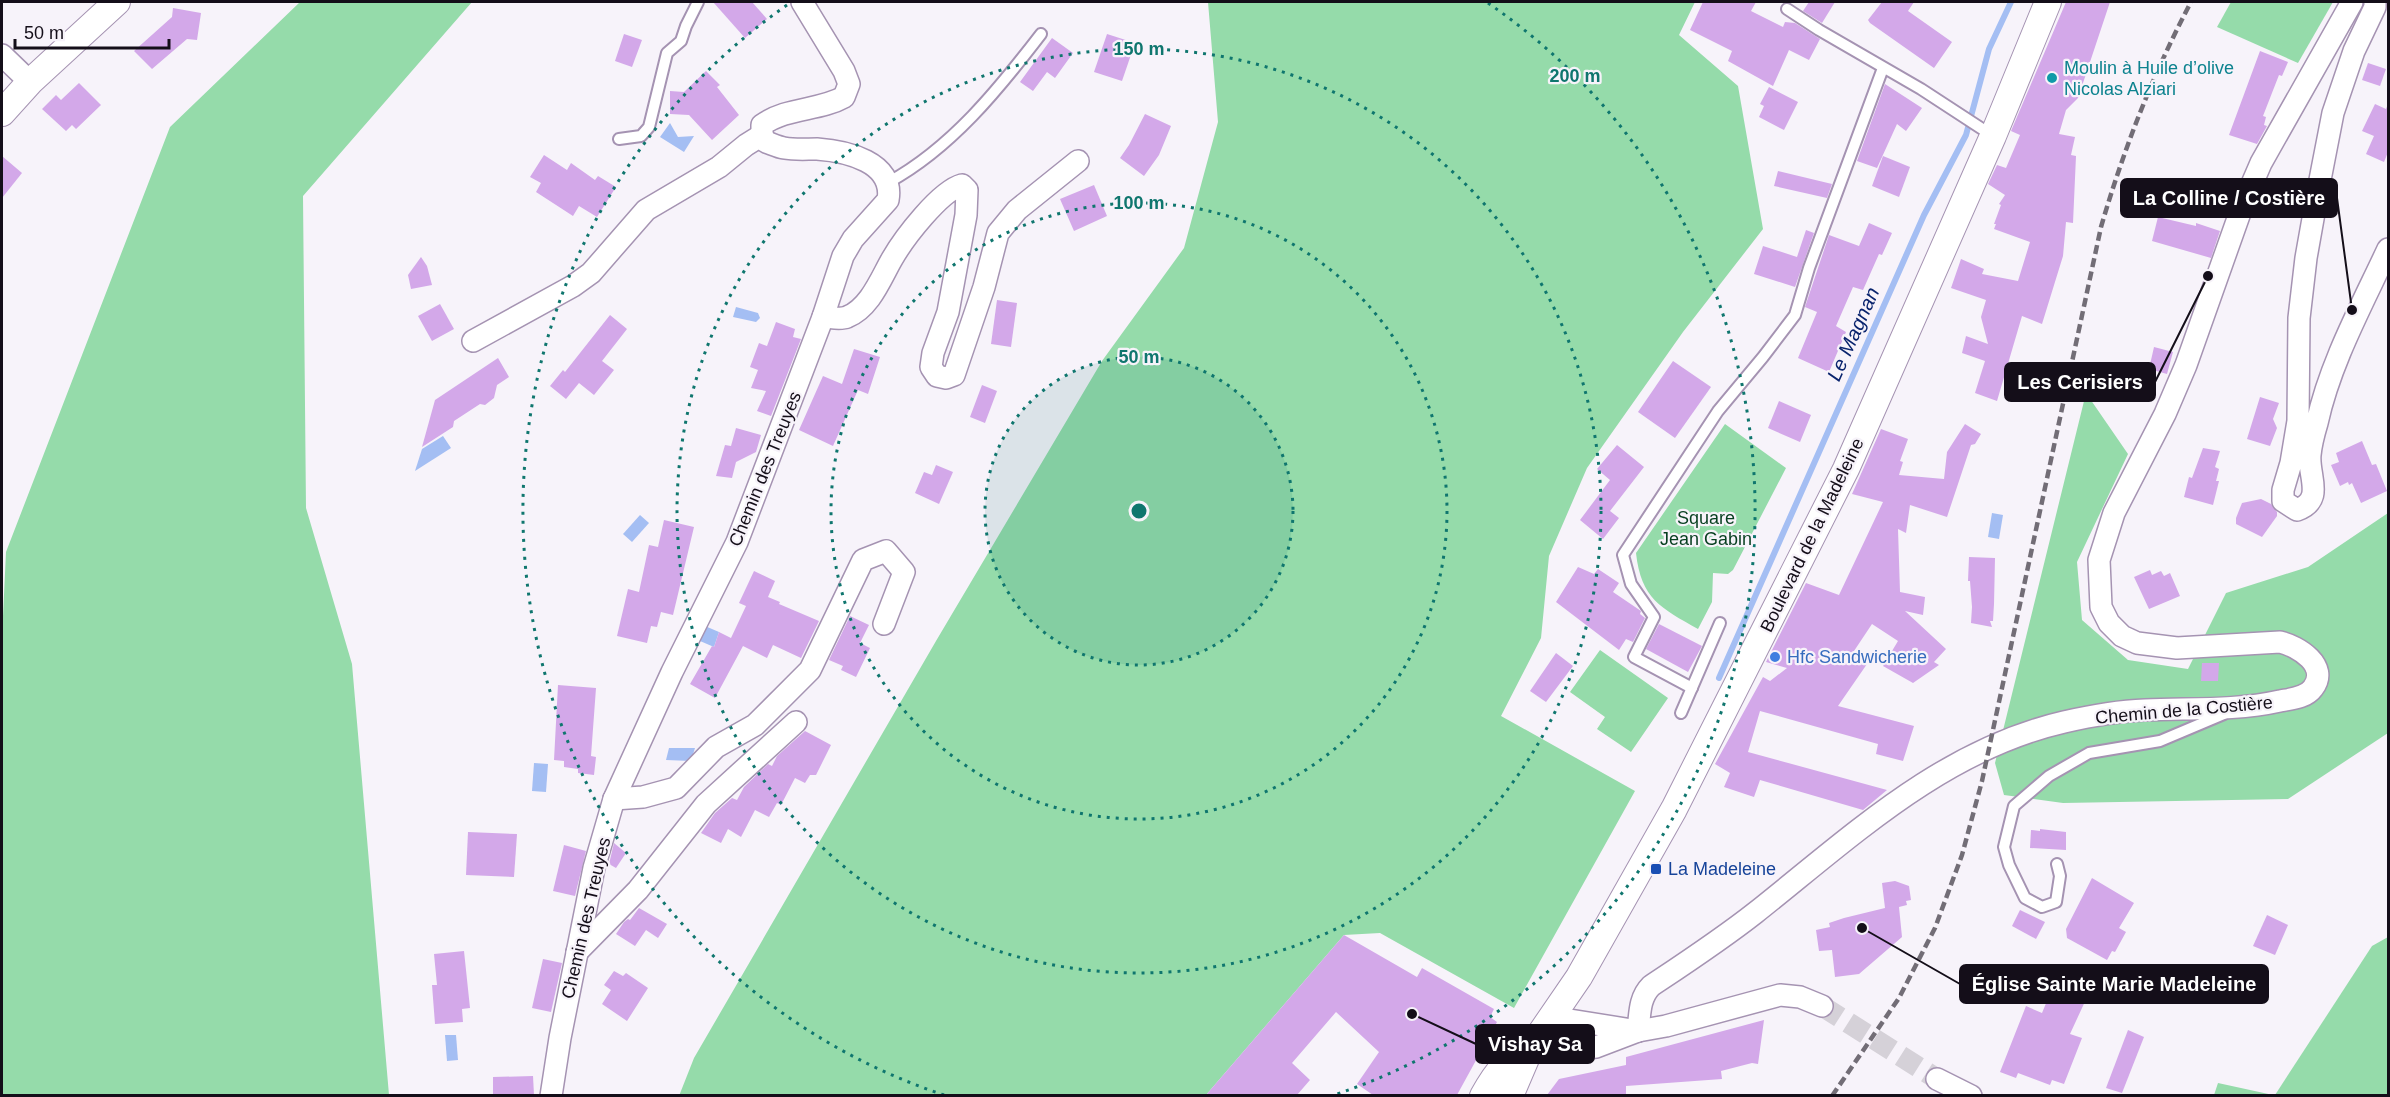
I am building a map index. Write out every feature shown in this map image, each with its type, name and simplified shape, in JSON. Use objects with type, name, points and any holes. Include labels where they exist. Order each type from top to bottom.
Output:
[{"type":"street","points":[[2,113],[30,82],[117,2]]},
{"type":"street","points":[[802,2],[844,71],[849,84],[844,97],[836,102],[804,108],[771,118],[762,125],[762,135],[766,142],[784,148],[819,149],[855,156],[880,169],[889,182]]},
{"type":"street","name":"Boulevard de la Madeleine","points":[[1510,1095],[1531,1047],[1579,977],[1674,809],[1846,469],[1987,132],[2048,2]]},
{"type":"street","name":"Chemin de la Costière","points":[[1638,1031],[1641,1002],[1646,991],[1719,940],[1910,791],[1960,760],[2009,738],[2064,722],[2144,710],[2238,708],[2304,696],[2314,688],[2318,675],[2312,659],[2293,645],[2280,642],[2177,648],[2137,643],[2122,636],[2109,623],[2101,607],[2099,560],[2114,513],[2165,414],[2186,364],[2260,163],[2352,2]]},
{"type":"street","points":[[2375,2],[2375,8],[2354,51],[2333,113],[2306,258],[2299,318],[2298,421],[2291,463],[2283,490],[2283,501],[2297,510],[2306,507],[2313,495],[2310,456],[2317,420],[2335,366],[2388,249]]},
{"type":"street","points":[[2,55],[30,82]]},
{"type":"street","points":[[473,341],[573,286],[591,273],[646,210],[719,167],[762,135]]},
{"type":"street","points":[[824,317],[845,318],[861,306],[880,283],[892,258],[909,234],[949,191],[962,185],[967,190],[966,215],[948,312],[933,353],[931,366],[937,376],[946,378],[954,375],[984,287],[998,233],[1017,210],[1078,161]]},
{"type":"street","name":"Chemin des Treuyes","points":[[551,1095],[594,868],[615,799],[672,672],[737,542],[824,317],[843,256],[853,239],[888,200],[889,182]]},
{"type":"street","points":[[615,799],[643,797],[676,788],[716,747],[755,725],[810,670],[863,560],[886,551],[904,572],[884,624]]},
{"type":"street","points":[[577,952],[638,890],[706,804],[796,722]]},
{"type":"street","points":[[1531,1047],[1577,1051],[1596,1047],[1638,1031],[1666,1026],[1780,995],[1800,997],[1822,1006]]},
{"type":"street","points":[[1551,1017],[1638,1031]]},
{"type":"street","name":"Boulevard de la Madeleine","points":[[1483,1095],[1496,1072],[1531,1047]]},
{"type":"street","points":[[1937,1079],[1971,1095]]},
{"type":"lane","points":[[619,140],[641,136],[649,127],[667,53],[681,41],[698,2]]},
{"type":"lane","points":[[1787,9],[1987,132]]},
{"type":"lane","points":[[889,182],[916,167],[994,95],[1041,34]]},
{"type":"lane","points":[[1692,688],[1634,657],[1654,617],[1631,584],[1623,555],[1718,411],[1795,315],[1809,268],[1884,68]]},
{"type":"lane","points":[[1681,713],[1720,623]]},
{"type":"lane","points":[[2057,864],[2060,876],[2056,902],[2042,907],[2025,898],[2009,866],[2004,847],[2014,806],[2049,776],[2089,753],[2160,741],[2238,708]]},
{"type":"green space","points":[[300,2],[472,2],[303,196],[306,508],[352,664],[389,1095],[2,1095],[2,637],[6,552],[170,127]]},
{"type":"green space","points":[[1208,2],[1695,2],[1679,35],[1738,86],[1763,229],[1683,332],[1587,468],[1549,556],[1541,638],[1501,716],[1635,791],[1514,1008],[1380,933],[1344,935],[1206,1095],[679,1096],[694,1058],[936,641],[1102,361],[1184,248],[1218,122]]},
{"type":"green space","points":[[2231,2],[2333,2],[2298,63],[2217,27]]},
{"type":"green space","points":[[2086,393],[2128,454],[2077,562],[2082,620],[2128,660],[2188,669],[2226,593],[2308,567],[2388,513],[2388,733],[2288,799],[2063,803],[2004,795],[1995,763]]},
{"type":"green space","name":"Square Jean Gabin","points":[[1725,424],[1786,468],[1733,570],[1728,574],[1713,573],[1712,602],[1698,629],[1663,608],[1648,592],[1639,569],[1636,553]]},
{"type":"green space","points":[[1600,650],[1668,698],[1631,752],[1597,729],[1605,717],[1570,692]]},
{"type":"green space","points":[[2388,937],[2388,1095],[2275,1095],[2372,946]]},
{"type":"green space","points":[[2218,1083],[2273,1095],[2214,1095]]},
{"type":"water","points":[[670,123],[678,137],[694,136],[684,152],[660,137]]},
{"type":"water","points":[[736,307],[758,313],[760,318],[756,322],[733,317]]},
{"type":"water","points":[[443,436],[451,448],[415,471],[422,449]]},
{"type":"water","points":[[1992,513],[2003,515],[1999,539],[1988,537]]},
{"type":"water","points":[[640,515],[649,523],[632,542],[623,534]]},
{"type":"water","points":[[705,626],[719,632],[714,647],[700,641]]},
{"type":"water","points":[[669,748],[695,748],[691,761],[666,760]]},
{"type":"water","points":[[534,763],[548,764],[546,792],[532,791]]},
{"type":"water","points":[[445,1035],[456,1035],[458,1060],[447,1061]]},
{"type":"building","points":[[713,2],[752,2],[767,19],[745,38]]},
{"type":"building","points":[[1703,2],[1756,2],[1751,11],[1783,27],[1785,22],[1795,23],[1820,39],[1809,60],[1789,50],[1773,86],[1728,61],[1732,51],[1690,30]]},
{"type":"building","points":[[1809,2],[1835,2],[1822,23],[1803,11]]},
{"type":"building","points":[[1882,2],[1914,2],[1908,11],[1952,42],[1934,68],[1870,23],[1868,20]]},
{"type":"building","points":[[2066,2],[2110,2],[2078,98],[2066,110],[2059,134],[2075,137],[2071,155],[2076,156],[2073,223],[2066,222],[2063,256],[2042,324],[2022,316],[1997,401],[1975,393],[1985,361],[1962,353],[1966,336],[1988,344],[1981,317],[1986,300],[1951,288],[1961,259],[1984,269],[1982,274],[2018,281],[2030,242],[1994,229],[2001,205],[1999,204],[2005,195],[1988,184],[1997,165],[2006,168],[2020,135],[2011,131]]},
{"type":"building","points":[[173,8],[201,13],[197,40],[187,39],[152,69],[134,51],[172,17]]},
{"type":"building","points":[[624,34],[642,40],[632,67],[615,61]]},
{"type":"building","points":[[1107,34],[1135,43],[1122,81],[1094,72]]},
{"type":"building","points":[[1052,38],[1073,53],[1055,78],[1047,72],[1033,91],[1020,82]]},
{"type":"building","points":[[2260,51],[2288,62],[2282,76],[2279,75],[2263,116],[2266,117],[2264,125],[2267,126],[2257,144],[2229,135]]},
{"type":"building","points":[[2368,63],[2386,69],[2380,86],[2362,80]]},
{"type":"building","points":[[706,71],[720,85],[717,87],[739,115],[712,140],[689,115],[670,114],[670,91],[684,92]]},
{"type":"building","points":[[79,83],[101,105],[76,129],[72,125],[66,131],[42,109],[56,95],[61,100]]},
{"type":"building","points":[[1885,84],[1922,108],[1906,131],[1897,124],[1877,168],[1857,161]]},
{"type":"building","points":[[1769,87],[1798,102],[1784,130],[1759,117],[1764,106],[1760,104]]},
{"type":"building","points":[[2375,104],[2386,109],[2388,104],[2388,152],[2384,162],[2366,154],[2374,136],[2362,131]]},
{"type":"building","points":[[1145,114],[1171,126],[1159,155],[1144,176],[1120,158]]},
{"type":"building","points":[[544,155],[567,170],[571,163],[595,180],[598,176],[616,187],[597,217],[579,206],[573,216],[536,192],[541,183],[530,177]]},
{"type":"building","points":[[2,156],[22,173],[2,198]]},
{"type":"building","points":[[1883,156],[1910,167],[1899,197],[1872,186]]},
{"type":"building","points":[[1778,171],[1832,184],[1827,198],[1774,186]]},
{"type":"building","points":[[1094,185],[1107,216],[1074,231],[1060,199]]},
{"type":"building","points":[[2158,217],[2196,226],[2196,223],[2220,231],[2211,258],[2152,241]]},
{"type":"building","points":[[1869,223],[1892,233],[1882,255],[1879,254],[1863,290],[1853,287],[1836,326],[1846,332],[1829,372],[1798,358],[1817,312],[1805,307],[1829,235],[1859,246]]},
{"type":"building","points":[[1806,230],[1814,233],[1795,287],[1754,274],[1763,246],[1797,257]]},
{"type":"building","points":[[421,257],[427,266],[432,285],[411,289],[408,275]]},
{"type":"building","points":[[997,300],[1017,303],[1011,347],[991,344]]},
{"type":"building","points":[[440,304],[454,329],[432,341],[418,316]]},
{"type":"building","points":[[610,315],[627,329],[602,361],[614,370],[594,395],[579,383],[566,399],[550,386],[563,370],[565,372]]},
{"type":"building","points":[[776,322],[795,329],[793,337],[801,339],[771,416],[757,411],[766,391],[751,388],[758,370],[750,367],[759,343],[767,346]]},
{"type":"building","points":[[2154,347],[2173,352],[2167,374],[2149,369]]},
{"type":"building","points":[[854,349],[880,357],[868,394],[858,390],[833,446],[799,430],[823,376],[842,384]]},
{"type":"building","points":[[498,358],[509,377],[497,385],[494,398],[454,421],[453,427],[422,447],[435,400]]},
{"type":"building","points":[[1673,361],[1711,387],[1675,438],[1638,412]]},
{"type":"building","points":[[2130,364],[2151,371],[2145,394],[2141,393],[2138,402],[2122,397]]},
{"type":"building","points":[[982,385],[997,391],[985,423],[970,417]]},
{"type":"building","points":[[2260,397],[2279,403],[2273,419],[2277,428],[2270,446],[2247,439]]},
{"type":"building","points":[[1779,401],[1811,415],[1800,442],[1768,428]]},
{"type":"building","points":[[1965,424],[1981,434],[1975,444],[1971,445],[1947,517],[1910,505],[1906,533],[1898,529],[1900,592],[1925,597],[1923,615],[1905,611],[1946,649],[1934,662],[1939,665],[1913,683],[1883,666],[1898,641],[1872,624],[1852,654],[1867,664],[1838,706],[1914,726],[1903,761],[1876,754],[1878,744],[1760,711],[1748,752],[1887,790],[1863,810],[1760,780],[1754,797],[1724,787],[1730,773],[1715,764],[1763,677],[1770,681],[1787,668],[1766,662],[1806,583],[1839,595],[1883,502],[1852,494],[1881,429],[1908,439],[1900,461],[1903,462],[1899,475],[1944,479],[1947,452]]},
{"type":"building","points":[[736,428],[761,435],[756,452],[736,462],[732,478],[716,476],[725,445],[731,446]]},
{"type":"building","points":[[2362,441],[2372,465],[2376,464],[2387,491],[2361,503],[2352,483],[2349,485],[2348,482],[2340,486],[2331,465],[2339,462],[2336,453]]},
{"type":"building","points":[[1617,445],[1644,467],[1610,511],[1619,518],[1603,539],[1580,520],[1610,480],[1597,469]]},
{"type":"building","points":[[2203,448],[2220,451],[2215,467],[2219,469],[2216,481],[2219,481],[2213,505],[2184,497],[2189,477],[2192,478]]},
{"type":"building","points":[[936,465],[953,472],[939,504],[915,493],[924,472],[932,475]]},
{"type":"building","points":[[2261,499],[2271,504],[2277,512],[2277,516],[2262,537],[2236,524],[2242,503]]},
{"type":"building","points":[[664,520],[694,527],[673,615],[661,612],[657,627],[651,626],[647,643],[617,636],[628,589],[639,592],[649,545],[658,547]]},
{"type":"building","points":[[1969,557],[1995,558],[1993,621],[1990,621],[1992,627],[1971,623]]},
{"type":"building","points":[[1578,567],[1594,574],[1598,569],[1619,583],[1613,592],[1641,611],[1640,614],[1645,618],[1633,642],[1626,639],[1619,650],[1556,602]]},
{"type":"building","points":[[2150,570],[2152,575],[2161,571],[2164,576],[2170,573],[2180,596],[2149,609],[2134,577]]},
{"type":"building","points":[[754,571],[775,581],[768,597],[819,621],[801,658],[773,645],[767,658],[743,646],[715,698],[690,684],[712,646],[714,647],[719,632],[731,638],[746,606],[739,603]]},
{"type":"building","points":[[850,616],[869,625],[860,643],[870,648],[856,677],[841,670],[843,666],[829,660]]},
{"type":"building","points":[[1659,624],[1702,646],[1688,672],[1646,649]]},
{"type":"building","points":[[1556,653],[1573,666],[1546,702],[1530,691]]},
{"type":"building","points":[[2202,663],[2219,663],[2218,681],[2201,681]]},
{"type":"building","points":[[558,685],[596,688],[591,756],[596,757],[594,775],[578,773],[578,769],[564,767],[564,761],[554,760]]},
{"type":"building","points":[[805,731],[831,745],[816,775],[810,775],[805,783],[795,778],[781,805],[777,803],[769,817],[755,810],[741,837],[728,829],[721,843],[701,833],[715,813],[732,798],[737,800],[744,787],[768,764],[772,766],[777,756]]},
{"type":"building","points":[[2040,829],[2066,832],[2066,850],[2030,848],[2031,830],[2040,831]]},
{"type":"building","points":[[468,832],[517,834],[514,877],[466,875]]},
{"type":"building","points":[[614,843],[626,853],[616,868],[609,864]]},
{"type":"building","points":[[564,845],[586,851],[575,896],[553,891]]},
{"type":"building","points":[[2092,878],[2134,903],[2119,928],[2126,932],[2115,952],[2112,951],[2107,960],[2067,938],[2066,929]]},
{"type":"building","points":[[1895,881],[1909,886],[1911,900],[1906,901],[1907,905],[1899,907],[1902,937],[1859,974],[1835,977],[1832,950],[1819,951],[1816,930],[1830,927],[1829,923],[1844,918],[1885,908],[1882,883]]},
{"type":"building","points":[[639,908],[667,924],[658,938],[646,930],[635,946],[616,934],[624,922],[630,920]]},
{"type":"building","points":[[2020,910],[2045,922],[2036,939],[2012,926]]},
{"type":"building","points":[[2267,915],[2288,925],[2275,955],[2253,946]]},
{"type":"building","points":[[1344,935],[1417,977],[1422,968],[1494,1009],[1490,1017],[1497,1022],[1457,1095],[1373,1095],[1357,1084],[1379,1052],[1336,1012],[1292,1063],[1310,1080],[1297,1095],[1206,1095]]},
{"type":"building","points":[[464,951],[470,1008],[462,1009],[463,1022],[435,1024],[432,985],[437,985],[434,954]]},
{"type":"building","points":[[543,959],[562,963],[551,1012],[532,1008]]},
{"type":"building","points":[[614,971],[623,976],[626,973],[648,988],[627,1021],[602,1004],[611,990],[604,985]]},
{"type":"building","points":[[2054,984],[2088,995],[2070,1034],[2082,1038],[2064,1084],[2052,1080],[2050,1085],[2018,1073],[2016,1078],[2000,1072],[2026,1006],[2042,1013]]},
{"type":"building","points":[[1764,1020],[1758,1064],[1752,1063],[1721,1071],[1722,1079],[1626,1086],[1626,1095],[1547,1095],[1559,1079],[1626,1065],[1626,1057]]},
{"type":"building","points":[[2128,1030],[2144,1037],[2122,1093],[2106,1088]]},
{"type":"building","points":[[533,1076],[534,1095],[493,1095],[493,1077]]},
{"type":"waterway","name":"Le Magnan","points":[[1719,678],[1924,215],[1966,135],[1989,49],[2011,2]]},
{"type":"tunnel","points":[[1822,1006],[1937,1079]]},
{"type":"railway","points":[[1832,1096],[1899,998],[1935,928],[1962,855],[1982,781],[2101,227],[2140,112],[2191,2]]},
{"type":"place","name":"Moulin à Huile d’olive Nicolas Alziari","points":[[2052,78]]},
{"type":"place","name":"Les Cerisiers","points":[[2208,276]]},
{"type":"place","name":"La Colline / Costière","points":[[2352,310]]},
{"type":"place","name":"Hfc Sandwicherie","points":[[1775,657]]},
{"type":"place","name":"La Madeleine","points":[[1656,869]]},
{"type":"place","name":"Église Sainte Marie Madeleine","points":[[1862,928]]},
{"type":"place","name":"Vishay Sa","points":[[1412,1014]]}]
